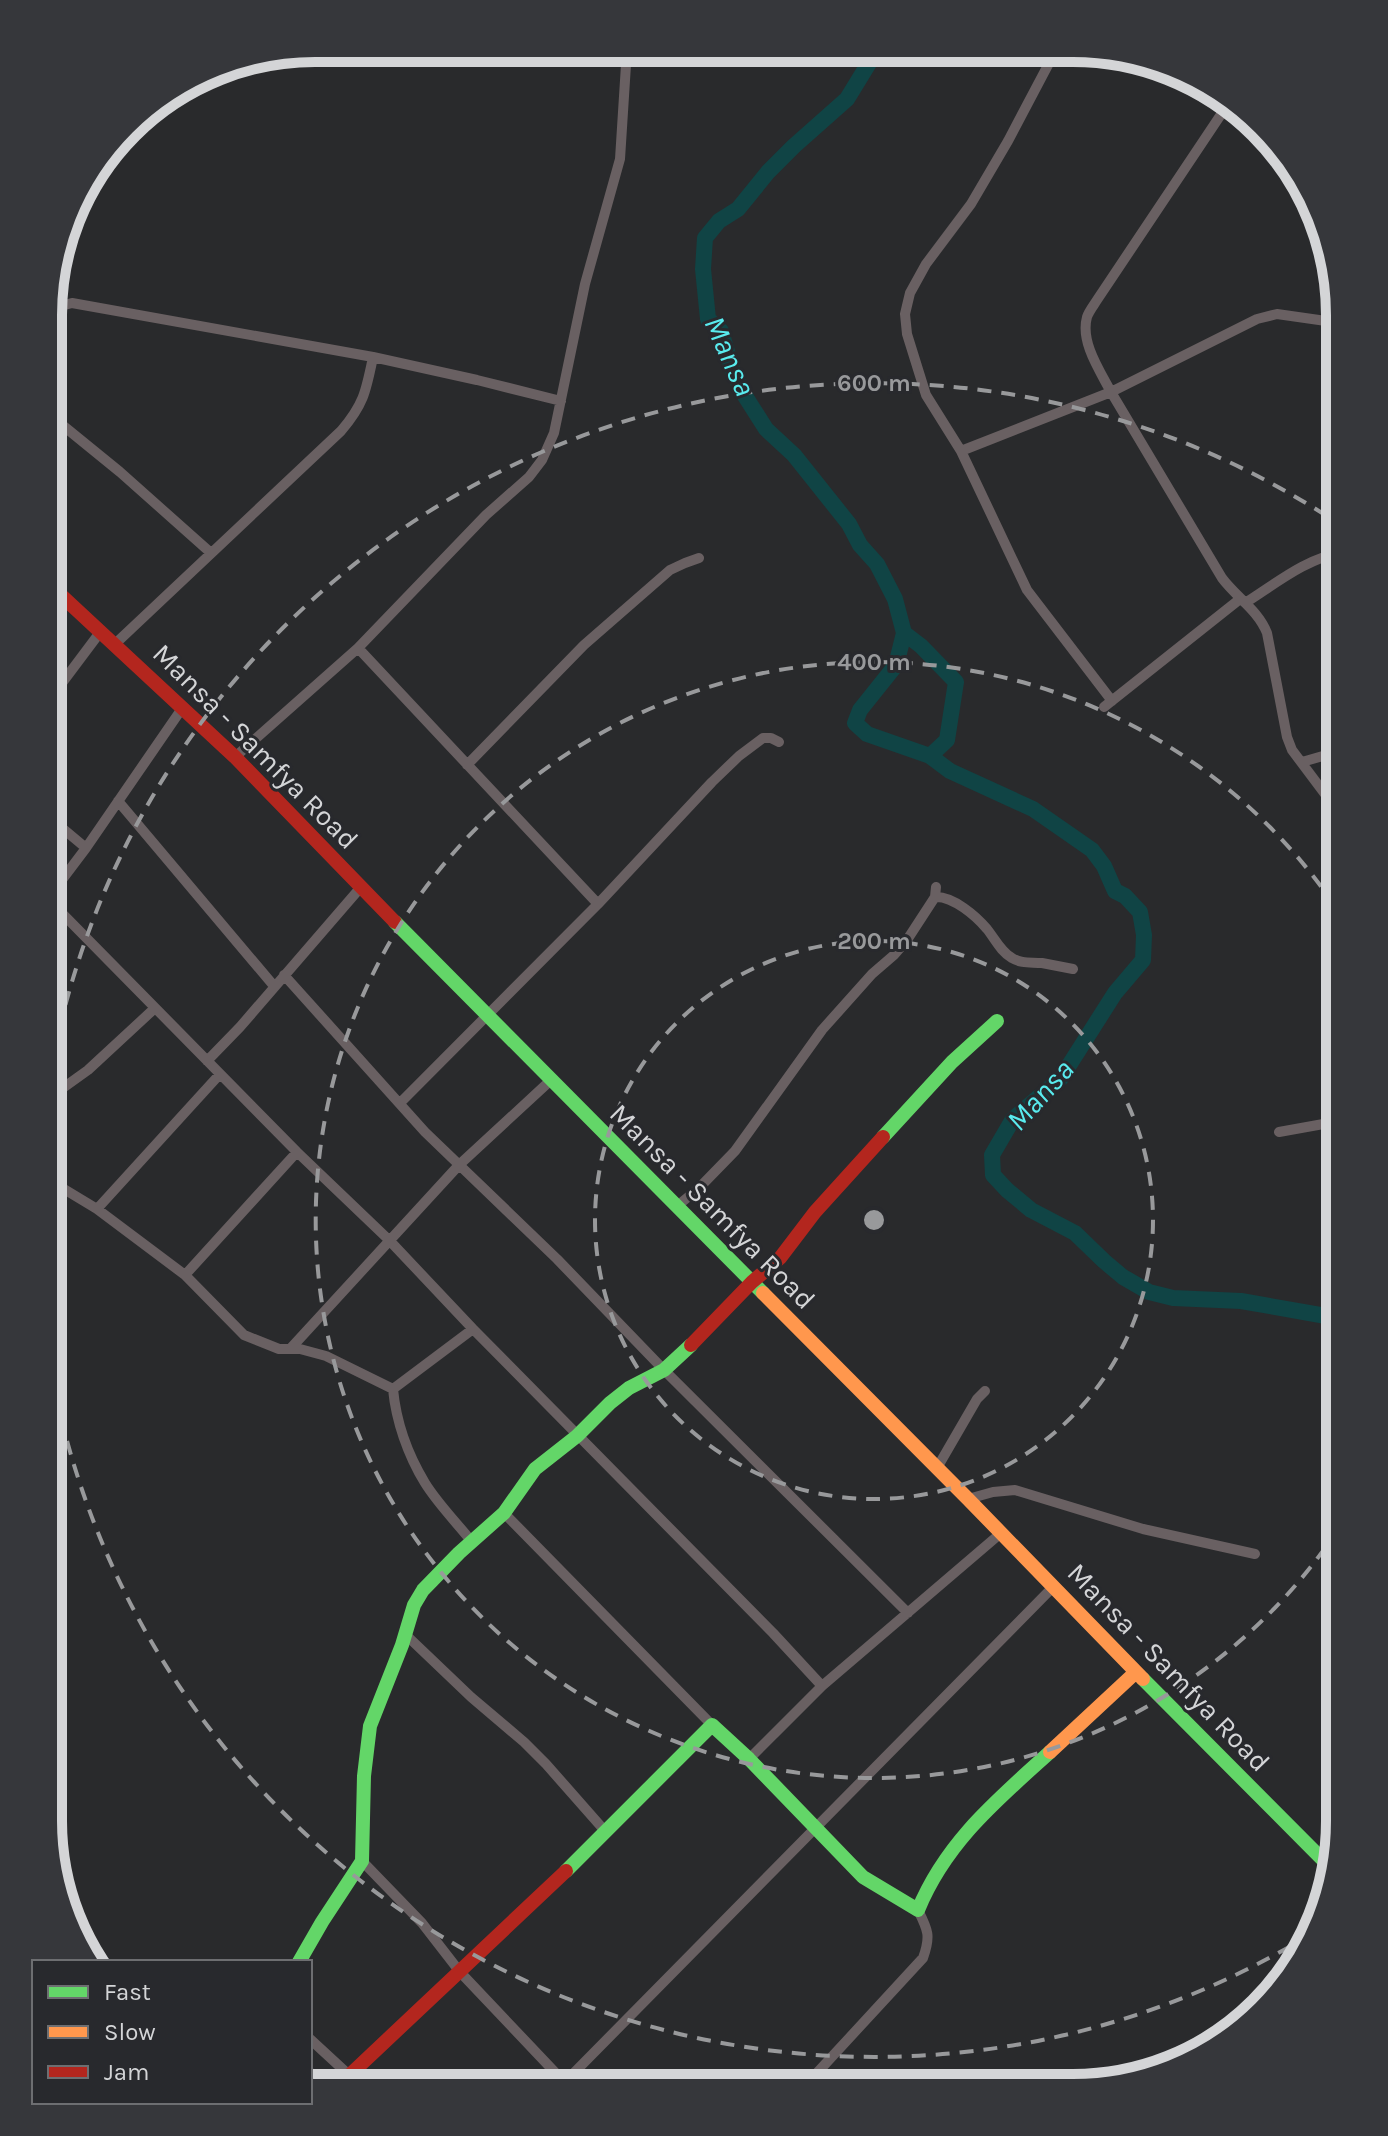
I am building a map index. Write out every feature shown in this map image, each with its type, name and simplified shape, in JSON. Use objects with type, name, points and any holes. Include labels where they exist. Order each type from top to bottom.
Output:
[{"type":"street","points":[[235,757],[358,648],[486,515],[529,477],[542,460],[554,433],[585,284],[620,159],[626,62]]},
{"type":"street","points":[[1050,62],[971,204],[926,264],[910,293],[905,314],[907,334],[926,395],[961,451],[1027,590],[1108,704],[1243,601],[1300,568],[1326,558]]},
{"type":"street","points":[[1223,111],[1088,316],[1085,335],[1111,392],[1222,578],[1257,615],[1267,633],[1287,737],[1292,750],[1326,794]]},
{"type":"street","points":[[63,306],[72,303],[373,357],[561,401]]},
{"type":"street","points":[[961,451],[1111,392],[1257,319],[1277,314],[1326,321]]},
{"type":"street","points":[[115,644],[341,431],[356,414],[367,389],[373,357]]},
{"type":"street","points":[[62,425],[211,553]]},
{"type":"street","points":[[467,765],[584,645],[670,570],[699,558]]},
{"type":"street","name":"Mansa - Samfya Road","points":[[62,596],[235,757],[487,1016],[1322,1859]]},
{"type":"street","points":[[62,683],[101,631]]},
{"type":"street","points":[[358,648],[598,904]]},
{"type":"street","points":[[62,881],[183,707]]},
{"type":"street","points":[[400,1103],[598,904],[739,756],[763,738],[779,742]]},
{"type":"street","points":[[1302,762],[1326,755]]},
{"type":"street","points":[[118,801],[274,986]]},
{"type":"street","points":[[62,828],[86,848]]},
{"type":"street","points":[[207,1061],[361,887]]},
{"type":"street","points":[[676,1207],[735,1151],[808,1049],[872,974],[907,940],[935,892],[969,913],[987,929],[1008,956],[1023,963],[1073,969]]},
{"type":"street","points":[[62,912],[297,1152],[389,1240],[822,1686]]},
{"type":"street","points":[[284,975],[425,1132],[557,1259],[908,1613]]},
{"type":"street","points":[[62,1089],[88,1070],[155,1008]]},
{"type":"street","points":[[300,1960],[362,1861],[364,1776],[370,1726],[414,1605],[423,1590],[504,1513],[535,1469],[577,1436],[629,1388],[664,1370],[682,1355],[752,1282],[780,1258],[815,1212],[952,1062],[997,1021]]},
{"type":"street","points":[[97,1209],[220,1074]]},
{"type":"street","points":[[291,1348],[459,1165],[551,1080]]},
{"type":"street","points":[[1279,1132],[1325,1124]]},
{"type":"street","points":[[185,1275],[297,1152]]},
{"type":"street","points":[[62,1188],[97,1209],[185,1275],[244,1335],[279,1349],[291,1348],[326,1356],[393,1389]]},
{"type":"street","points":[[393,1389],[473,1329]]},
{"type":"street","points":[[393,1389],[395,1406],[411,1457],[426,1484],[472,1542]]},
{"type":"street","points":[[937,1468],[977,1399],[985,1391]]},
{"type":"street","points":[[968,1499],[1015,1490],[1143,1529],[1255,1554]]},
{"type":"street","points":[[504,1513],[863,1877],[918,1910],[928,1930],[929,1942],[923,1958],[816,2074]]},
{"type":"street","points":[[749,1759],[822,1686],[1001,1533]]},
{"type":"street","points":[[575,2074],[1054,1586]]},
{"type":"street","points":[[405,1634],[535,1753],[605,1831]]},
{"type":"street","points":[[918,1910],[926,1888],[950,1850],[980,1817],[1136,1672]]},
{"type":"street","points":[[350,2074],[530,1907],[712,1725]]},
{"type":"street","points":[[362,1861],[422,1923],[460,1972],[554,2074]]},
{"type":"street","points":[[312,2041],[348,2074]]},
{"type":"waterway","name":"Mansa","points":[[870,62],[847,99],[794,146],[738,209],[719,221],[705,238],[703,269],[708,319],[721,331],[733,372],[766,429],[794,455],[849,524],[860,545],[877,564],[895,599],[904,633],[896,665],[860,710],[855,723],[867,734],[930,756],[950,771],[1033,809],[1092,850],[1104,866],[1115,891],[1125,896],[1140,912],[1144,935],[1143,960],[1115,993],[1061,1078],[1013,1119],[992,1155],[993,1175],[1031,1210],[1075,1233],[1123,1277],[1149,1292],[1173,1298],[1241,1301],[1325,1316]]},
{"type":"waterway","name":"Mansa","points":[[904,633],[956,682],[947,740],[930,756]]},
{"type":"traffic: fast","points":[[395,922],[763,1293]]},
{"type":"traffic: fast","points":[[883,1137],[952,1062],[997,1021]]},
{"type":"traffic: fast","points":[[300,1960],[362,1861],[364,1776],[370,1726],[414,1605],[423,1590],[504,1513],[535,1469],[577,1436],[610,1403],[629,1388],[664,1370],[691,1345]]},
{"type":"traffic: fast","points":[[1143,1679],[1322,1859]]},
{"type":"traffic: fast","points":[[566,1871],[712,1725],[863,1877],[918,1910],[943,1863],[958,1843],[992,1805],[1050,1752]]},
{"type":"traffic: slow","points":[[763,1293],[1143,1679]]},
{"type":"traffic: slow","points":[[1050,1752],[1136,1672]]},
{"type":"traffic: jam","points":[[62,596],[235,757],[395,922]]},
{"type":"traffic: jam","points":[[691,1345],[752,1282],[780,1258],[815,1212],[883,1137]]},
{"type":"traffic: jam","points":[[351,2074],[566,1871]]}]
